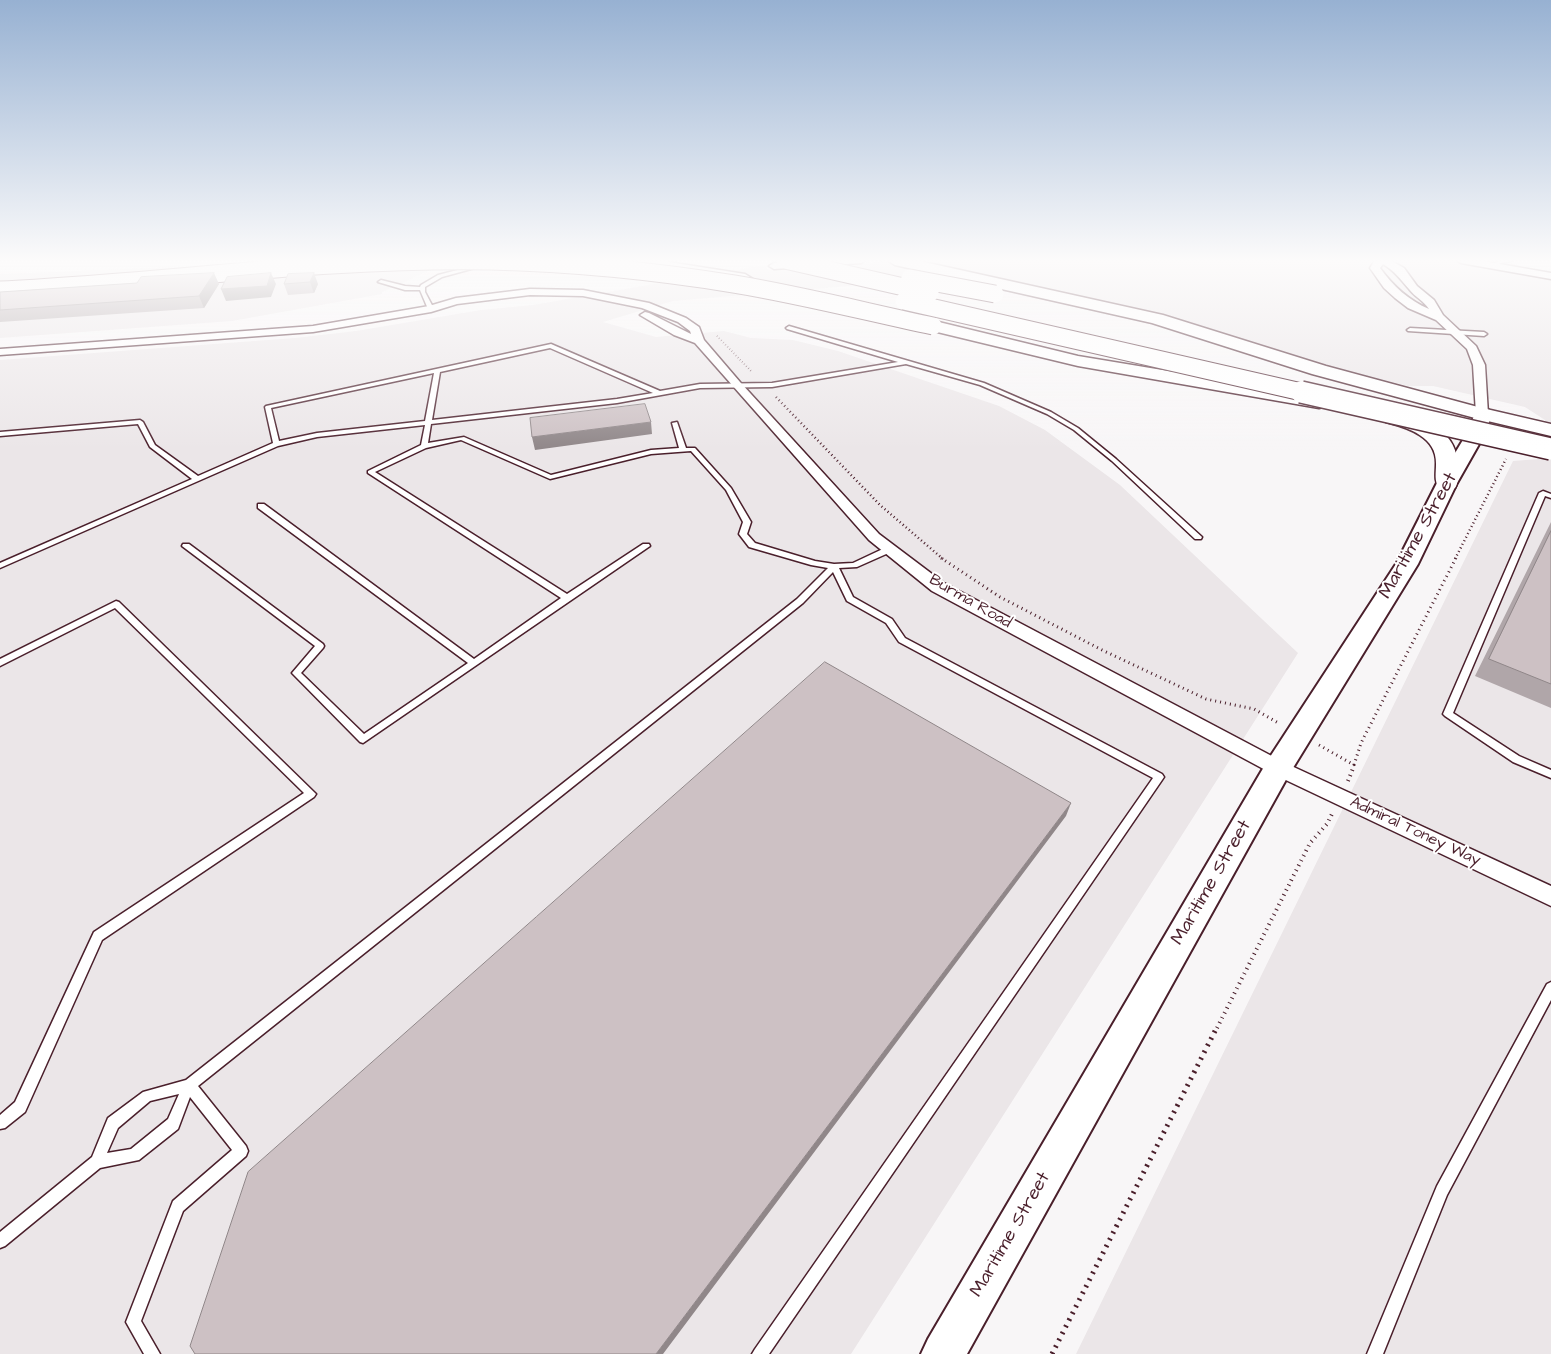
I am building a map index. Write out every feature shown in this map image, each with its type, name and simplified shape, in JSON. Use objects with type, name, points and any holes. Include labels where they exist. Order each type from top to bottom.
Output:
[{"type":"main road","points":[[920,323],[933,326]]},
{"type":"main road","points":[[922,323],[1071,359],[1164,377],[1328,403],[1551,431]]},
{"type":"main road","points":[[1006,323],[1551,448]]},
{"type":"main road","points":[[1067,323],[1551,431]]},
{"type":"main road","points":[[1144,323],[1223,340]]},
{"type":"main road","points":[[1174,323],[1480,422],[1551,448]]},
{"type":"main road","points":[[1328,403],[1401,420],[1422,428],[1437,438],[1446,450],[1447,482]]},
{"type":"main road","name":"Maritime Street","points":[[943,1354],[1278,768],[1407,564],[1447,482],[1464,457],[1480,422]]},
{"type":"street","name":"Burma Road","points":[[0,352],[300,330],[343,323]]},
{"type":"street","name":"Burma Road","points":[[660,323],[699,341],[736,385],[874,537],[938,587],[1278,768]]},
{"type":"street","points":[[1446,323],[1472,348],[1480,365],[1480,422]]},
{"type":"street","name":"Admiral Toney Way","points":[[1278,768],[1551,896]]},
{"type":"lane","points":[[788,328],[982,384],[1018,398],[1076,429],[1114,460],[1198,537]]},
{"type":"lane","points":[[1410,330],[1484,334]]},
{"type":"lane","points":[[276,444],[268,406],[437,372],[551,346],[659,393]]},
{"type":"lane","points":[[0,566],[276,444],[317,435],[617,401],[700,386],[764,385],[906,362]]},
{"type":"lane","points":[[424,446],[437,372]]},
{"type":"lane","points":[[0,434],[140,422],[152,446],[197,479]]},
{"type":"lane","points":[[675,424],[684,449]]},
{"type":"lane","points":[[567,598],[370,472],[424,446],[462,438],[550,476],[650,452],[693,449],[729,489],[747,522],[744,534],[752,545],[814,563],[834,566],[854,565],[890,550]]},
{"type":"lane","points":[[1551,496],[1543,494],[1448,714],[1516,759],[1551,774]]},
{"type":"lane","points":[[261,506],[474,663]]},
{"type":"lane","points":[[186,546],[320,646],[296,673],[363,739],[567,598],[646,546]]},
{"type":"lane","points":[[97,1162],[113,1122],[148,1096],[189,1084],[800,601],[834,566]]},
{"type":"lane","points":[[760,1354],[1159,777],[902,640],[889,621],[850,599],[834,566]]},
{"type":"lane","points":[[0,663],[116,604],[312,794],[98,936],[20,1107],[0,1122]]},
{"type":"lane","points":[[1375,1354],[1442,1191],[1551,988]]},
{"type":"lane","points":[[0,1241],[97,1162],[134,1155],[173,1124],[189,1084]]},
{"type":"lane","points":[[152,1354],[133,1322],[178,1206],[241,1151],[189,1084]]},
{"type":"path","points":[[764,385],[883,509],[910,535],[950,566],[998,596],[1054,625],[1209,700],[1236,705]]},
{"type":"path","points":[[1354,765],[1361,743],[1505,459],[1513,456]]},
{"type":"path","points":[[1052,1354],[1310,843],[1327,824]]},
{"type":"shaded area","points":[[0,323],[202,323],[0,338]]},
{"type":"shaded area","points":[[403,323],[607,323],[656,337],[724,331],[751,338],[793,340],[838,351],[999,406],[1045,430],[1120,485],[1298,653],[851,1354],[0,1354],[0,360],[295,338]]},
{"type":"shaded area","points":[[1156,323],[1551,323],[1551,1354],[1076,1354],[1513,461],[1539,459],[1545,420],[1525,407],[1433,386],[1408,386]]},
{"type":"building","points":[[645,404],[651,422],[532,437],[530,418]]},
{"type":"building","points":[[1551,531],[1551,684],[1489,659]]},
{"type":"building","points":[[825,662],[1071,803],[656,1354],[195,1354],[190,1346],[248,1172]]}]
